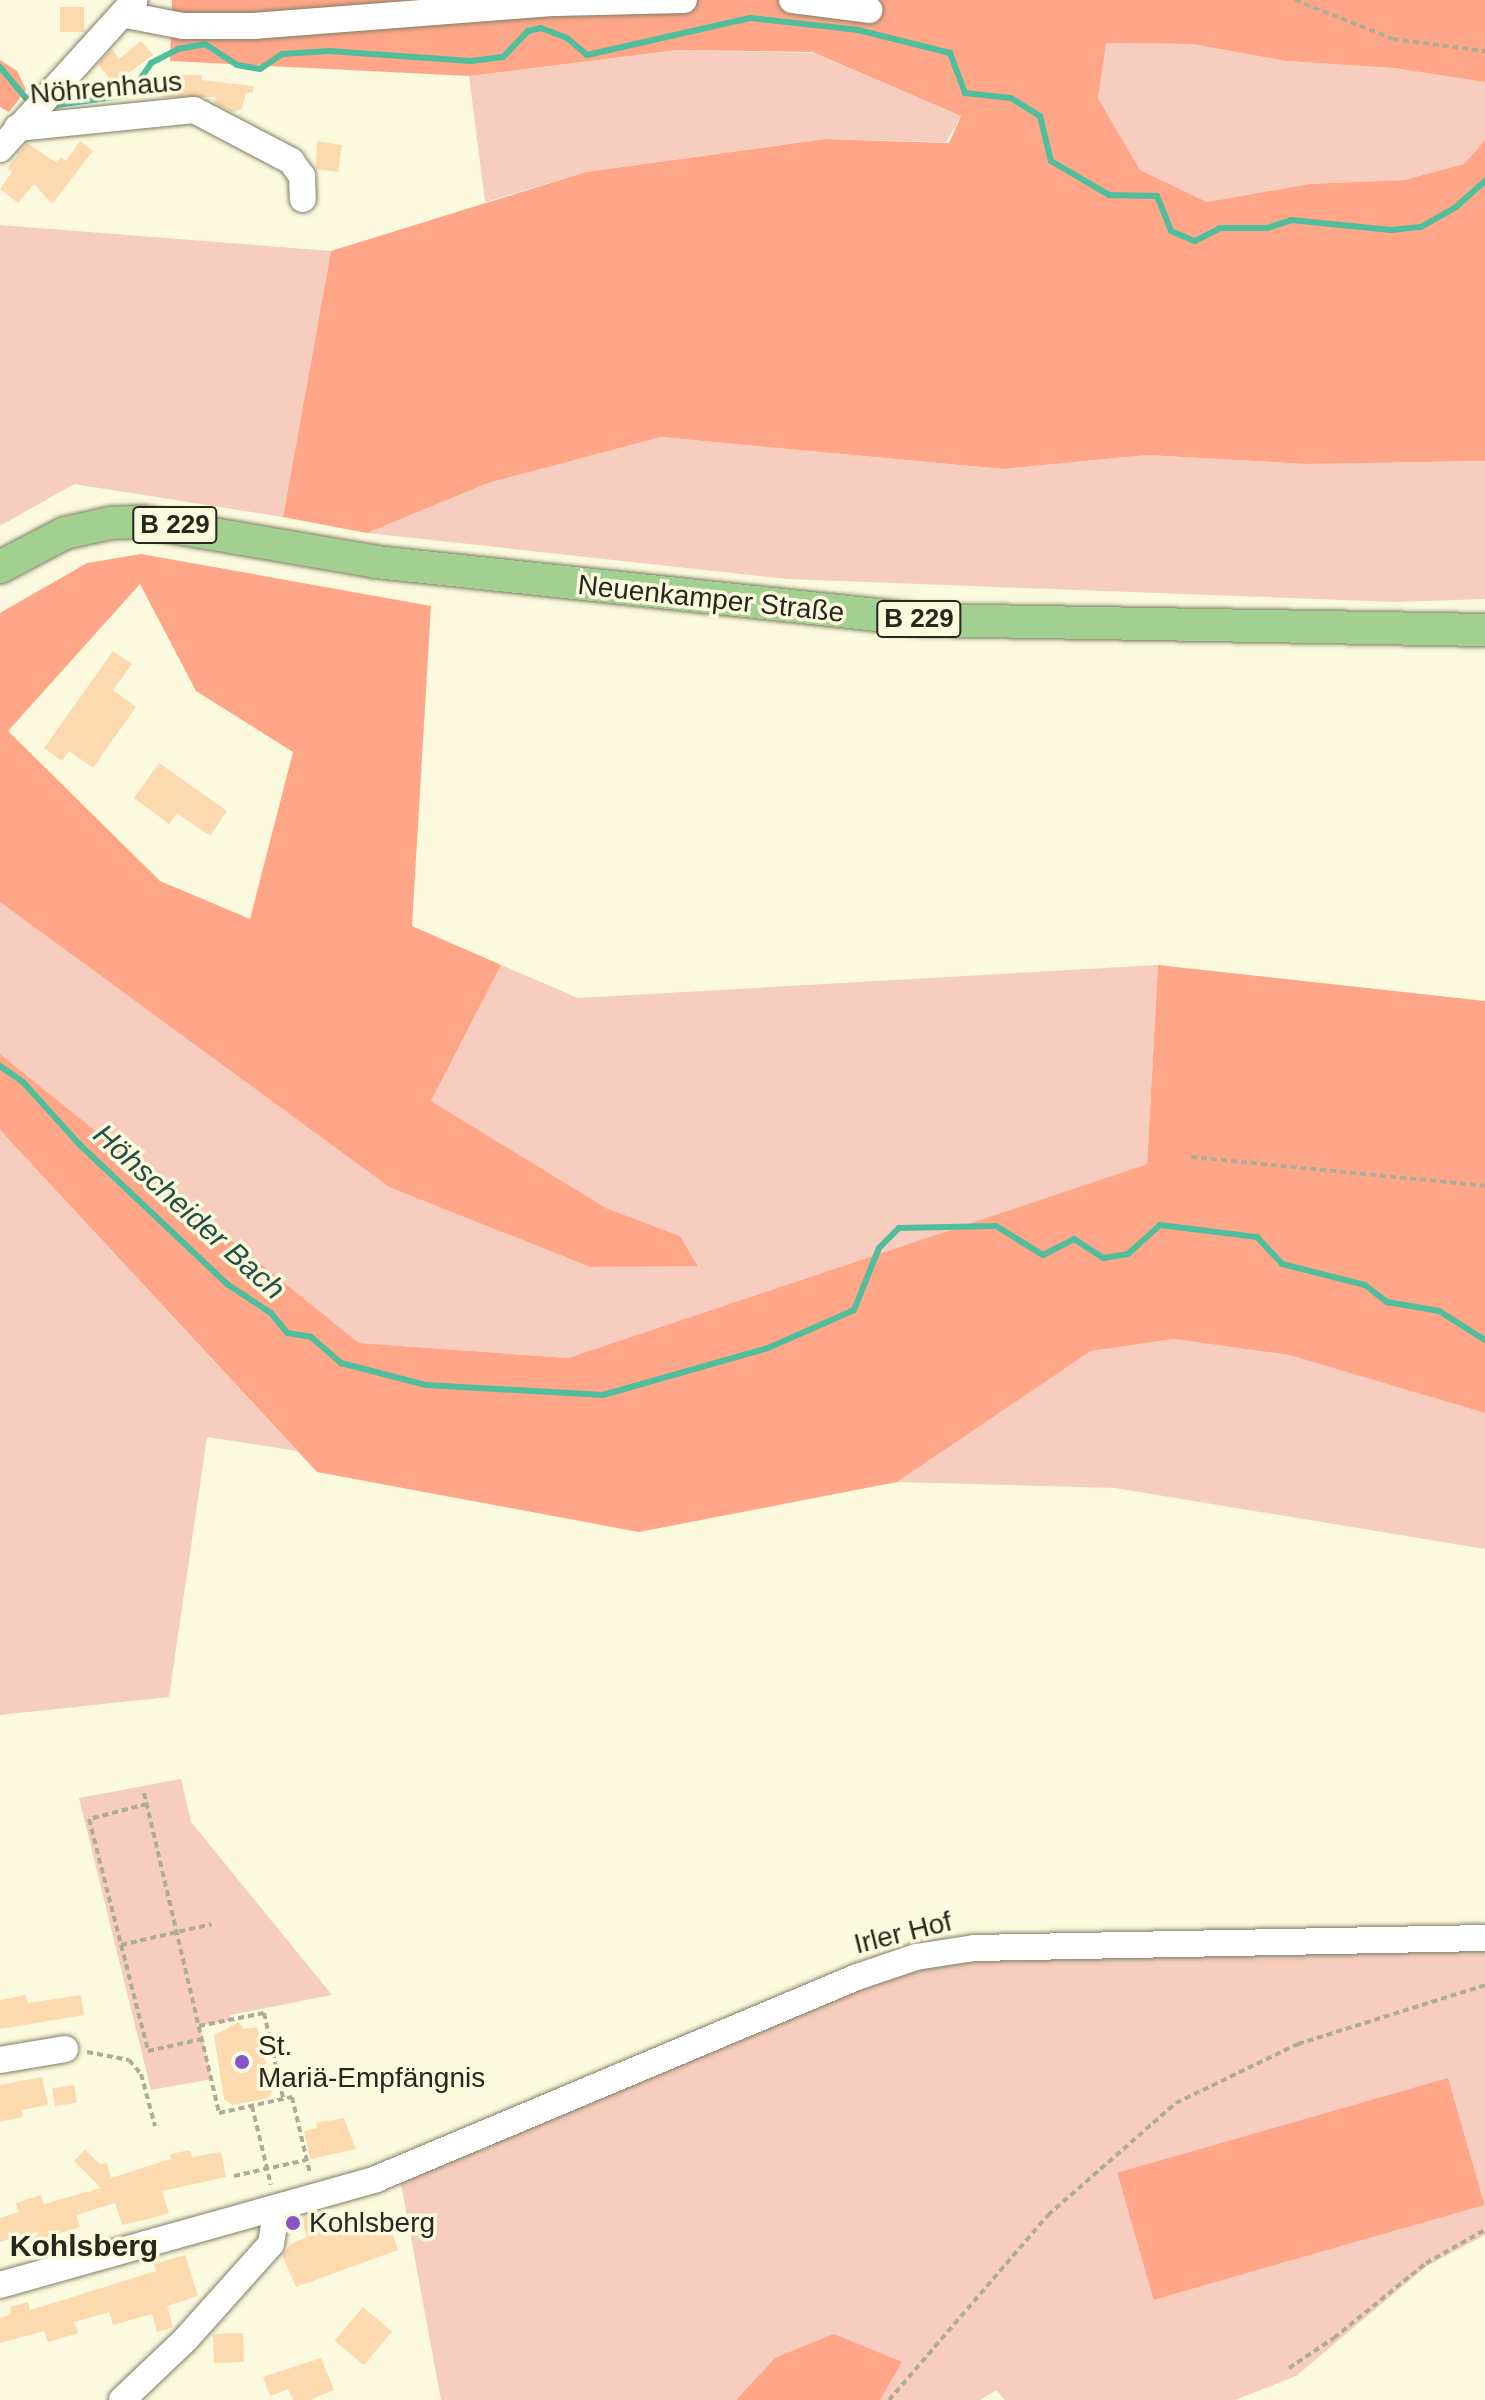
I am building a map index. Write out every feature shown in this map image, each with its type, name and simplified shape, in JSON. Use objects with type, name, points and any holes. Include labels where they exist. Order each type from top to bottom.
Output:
[{"type":"main road","name":"Neuenkamper Straße","points":[[0,567],[65,533],[143,522],[376,562],[924,620],[1485,630]]},
{"type":"street","points":[[0,149],[53,85],[130,7],[183,26],[253,26],[555,3],[684,0]]},
{"type":"street","points":[[792,0],[869,10]]},
{"type":"street","name":"Nöhrenhaus","points":[[24,120],[194,110],[291,161],[302,176],[303,199]]},
{"type":"street","name":"Irler Hof","points":[[0,2285],[376,2179],[857,1977],[916,1957],[974,1948],[1485,1938]]},
{"type":"street","points":[[0,2060],[65,2049]]},
{"type":"street","points":[[122,2400],[186,2339],[271,2244],[277,2207]]},
{"type":"path","points":[[1295,0],[1393,39],[1485,51]]},
{"type":"path","points":[[1191,1157],[1485,1186]]},
{"type":"path","points":[[144,1793],[219,2113],[292,2097],[316,2195]]},
{"type":"path","points":[[147,1804],[89,1819],[148,2051],[202,2039]]},
{"type":"path","points":[[121,1945],[212,1924]]},
{"type":"path","points":[[889,2400],[1048,2215],[1176,2103],[1298,2044],[1485,1985]]},
{"type":"path","points":[[199,2026],[264,2013],[283,2098]]},
{"type":"path","points":[[65,2049],[107,2052],[129,2060],[141,2074],[155,2126]]},
{"type":"path","points":[[252,2106],[277,2207]]},
{"type":"path","points":[[234,2176],[306,2160]]},
{"type":"path","points":[[1289,2368],[1334,2338],[1426,2263],[1485,2230]]},
{"type":"shaded area","points":[[172,0],[1485,0],[1485,82],[1393,68],[1286,61],[1193,44],[1106,43],[1098,98],[1140,170],[1207,202],[1309,184],[1404,180],[1464,164],[1485,140],[1485,461],[1306,464],[1147,455],[1003,469],[661,437],[488,483],[367,533],[283,517],[331,251],[586,172],[825,139],[949,143],[961,116],[812,52],[678,50],[469,76],[170,61]]},
{"type":"shaded area","points":[[1105,43],[1193,44],[1286,61],[1393,68],[1485,82],[1485,140],[1464,164],[1404,180],[1309,184],[1207,202],[1140,170],[1098,98]]},
{"type":"shaded area","points":[[679,50],[813,53],[961,116],[946,142],[824,139],[586,172],[485,202],[469,76]]},
{"type":"shaded area","points":[[0,60],[17,71],[26,90],[9,112],[0,107]]},
{"type":"shaded area","points":[[0,225],[331,251],[283,517],[74,484],[0,526]]},
{"type":"shaded area","points":[[661,437],[1003,469],[1147,455],[1306,464],[1485,461],[1485,599],[1394,602],[788,579],[367,533],[488,483]]},
{"type":"shaded area","points":[[141,554],[431,606],[412,926],[501,965],[431,1101],[606,1208],[680,1236],[698,1266],[590,1267],[389,1187],[0,902],[0,613],[87,563]],"holes":[[[140,584],[196,691],[293,752],[250,919],[160,881],[8,731]]]},
{"type":"shaded area","points":[[0,902],[389,1187],[590,1267],[698,1265],[680,1236],[606,1208],[431,1101],[501,965],[578,998],[1158,965],[1147,1164],[568,1358],[359,1343],[0,1054]]},
{"type":"shaded area","points":[[1158,965],[1485,1001],[1485,1413],[1289,1355],[1174,1339],[1091,1351],[897,1482],[639,1532],[317,1472],[0,1130],[0,1054],[359,1343],[568,1358],[1147,1164]]},
{"type":"shaded area","points":[[0,1130],[297,1451],[207,1437],[169,1697],[0,1715]]},
{"type":"shaded area","points":[[1174,1339],[1289,1355],[1485,1413],[1485,1549],[1115,1488],[897,1482],[1091,1351]]},
{"type":"shaded area","points":[[181,1779],[191,1822],[332,1995],[230,2015],[231,2020],[200,2026],[212,2079],[151,2090],[79,1798]]},
{"type":"shaded area","points":[[1485,1950],[1485,2235],[1427,2266],[1296,2376],[1235,2400],[1005,2400],[996,2390],[980,2400],[789,2400],[889,2385],[901,2362],[775,2358],[736,2400],[441,2400],[400,2178],[885,1978],[955,1962]]},
{"type":"shaded area","points":[[1448,2078],[1484,2205],[1154,2300],[1117,2173]]},
{"type":"shaded area","points":[[834,2334],[902,2362],[880,2400],[736,2400],[775,2358]]},
{"type":"building","points":[[60,7],[84,7],[84,32],[60,32]]},
{"type":"building","points":[[141,41],[153,55],[114,84],[98,64],[112,49],[119,59]]},
{"type":"building","points":[[161,74],[202,75],[202,80],[253,86],[253,92],[246,93],[242,109],[232,112],[214,103],[216,97],[161,97]]},
{"type":"building","points":[[80,141],[93,151],[52,204],[34,184],[18,203],[0,189],[12,172],[7,168],[27,143],[57,163],[61,157],[66,161]]},
{"type":"building","points":[[317,141],[342,145],[338,172],[316,169]]},
{"type":"building","points":[[113,651],[132,664],[113,690],[136,707],[93,768],[69,751],[62,761],[44,748]]},
{"type":"building","points":[[159,763],[227,811],[210,836],[177,813],[169,824],[134,798]]},
{"type":"building","points":[[26,1995],[28,2003],[81,1995],[84,2015],[0,2029],[0,2000]]},
{"type":"building","name":"St. Mariä-Empfängnis","points":[[238,2022],[244,2029],[257,2027],[273,2090],[268,2098],[232,2105],[224,2099],[214,2036]]},
{"type":"building","points":[[42,2077],[48,2105],[22,2110],[23,2117],[0,2122],[0,2085]]},
{"type":"building","points":[[74,2085],[77,2103],[55,2106],[52,2088]]},
{"type":"building","points":[[344,2118],[356,2149],[310,2159],[304,2131],[317,2128],[316,2123]]},
{"type":"building","points":[[85,2150],[100,2164],[107,2163],[111,2178],[171,2159],[170,2154],[190,2150],[192,2157],[221,2152],[226,2177],[162,2191],[169,2213],[122,2225],[115,2203],[76,2215],[80,2227],[28,2243],[26,2234],[0,2242],[0,2218],[19,2212],[16,2203],[41,2195],[44,2204],[101,2188],[74,2161]]},
{"type":"building","points":[[385,2210],[398,2250],[296,2287],[282,2255],[291,2244],[307,2237],[301,2219],[316,2214],[323,2233]]},
{"type":"building","points":[[185,2255],[198,2296],[167,2306],[173,2327],[157,2332],[152,2314],[113,2325],[109,2312],[74,2322],[78,2333],[48,2342],[44,2331],[0,2343],[0,2318],[11,2314],[10,2307],[28,2302],[30,2310],[156,2271],[154,2264]]},
{"type":"building","points":[[363,2307],[392,2331],[364,2365],[335,2341]]},
{"type":"building","points":[[243,2333],[244,2362],[214,2363],[213,2334]]},
{"type":"building","points":[[321,2358],[334,2390],[310,2400],[293,2400],[288,2389],[270,2396],[263,2377]]},
{"type":"waterway","points":[[49,106],[129,95],[151,63],[178,49],[205,44],[237,65],[260,69],[282,54],[329,51],[471,61],[503,57],[528,31],[541,28],[567,38],[587,55],[750,18],[858,30],[950,53],[965,93],[1011,98],[1040,116],[1051,161],[1109,195],[1157,196],[1171,231],[1195,241],[1220,228],[1267,228],[1291,220],[1391,230],[1421,227],[1456,207],[1485,181]]},
{"type":"waterway","points":[[0,67],[30,103]]},
{"type":"waterway","name":"Höhscheider Bach","points":[[0,1066],[23,1082],[79,1144],[227,1284],[271,1313],[287,1333],[311,1337],[341,1363],[426,1385],[603,1395],[768,1348],[854,1310],[879,1248],[899,1228],[996,1226],[1043,1255],[1074,1239],[1103,1258],[1128,1254],[1160,1225],[1257,1237],[1282,1264],[1365,1285],[1387,1302],[1439,1311],[1485,1340]]},
{"type":"place","name":"St. Mariä-Empfängnis","points":[[242,2062]]},
{"type":"place","name":"Kohlsberg","points":[[293,2223]]},
{"type":"district","name":"Kohlsberg","points":[[84,2246]]}]
